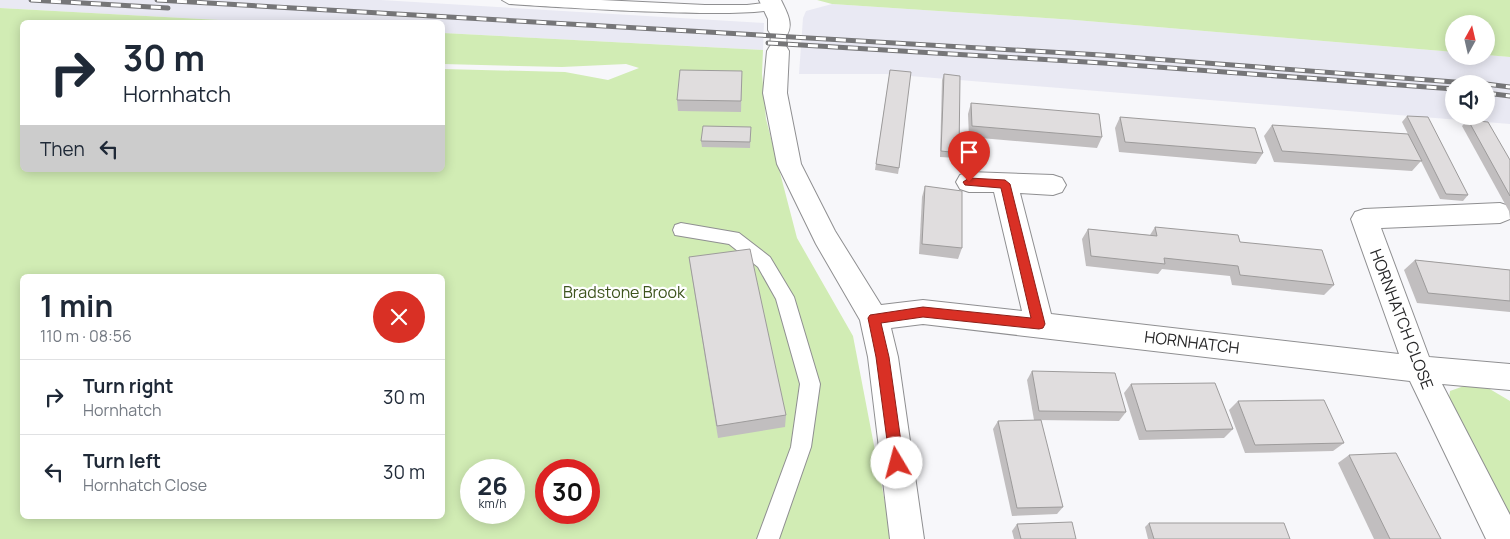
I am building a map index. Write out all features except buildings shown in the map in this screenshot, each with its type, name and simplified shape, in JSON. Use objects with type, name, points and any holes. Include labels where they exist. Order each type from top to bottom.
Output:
[{"type":"street","points":[[772,3],[779,19],[775,93],[789,164],[824,237],[874,318],[882,357],[908,539]]},
{"type":"street","points":[[969,182],[1053,185]]},
{"type":"street","points":[[1005,184],[1039,324]]},
{"type":"street","name":"HORNHATCH CLOSE","points":[[1500,213],[1364,219],[1419,369],[1504,539]]},
{"type":"street","name":"HORNHATCH","points":[[874,318],[923,312],[1419,369],[1510,377]]},
{"type":"lane","points":[[509,0],[704,9],[747,9],[772,3]]},
{"type":"lane","points":[[680,230],[733,238],[764,262],[785,297],[810,384],[801,448],[768,539]]},
{"type":"shaded area","points":[[0,0],[381,0],[764,23],[763,50],[445,33],[445,20],[220,20],[0,8]]},
{"type":"shaded area","points":[[832,4],[1075,20],[1445,51],[1445,65],[1495,65],[1495,56],[1510,57],[1510,124],[1495,123],[1495,75],[1445,75],[1445,119],[885,74],[799,74],[803,18],[806,11]]},
{"type":"green space","points":[[817,0],[1510,0],[1510,57],[1495,56],[1495,15],[1445,15],[1445,51],[1075,20],[832,4]]},
{"type":"green space","name":"Bradstone Brook","points":[[0,8],[220,20],[20,20],[20,172],[445,172],[445,69],[565,72],[608,80],[639,68],[626,64],[562,67],[445,64],[445,33],[763,50],[762,74],[766,119],[797,238],[853,336],[892,539],[0,539]]},
{"type":"green space","points":[[1464,386],[1488,388],[1510,401],[1510,521],[1448,407],[1450,391]]},
{"type":"railway","points":[[31,0],[168,8]]},
{"type":"railway","points":[[157,0],[1101,55],[1445,81]]},
{"type":"railway","points":[[768,43],[1103,63],[1445,88]]},
{"type":"railway","points":[[1495,85],[1510,87]]},
{"type":"railway","points":[[1495,94],[1510,96]]},
{"type":"route","points":[[897,463],[882,357],[874,318],[923,312],[1039,324],[1005,184],[969,182]]}]
